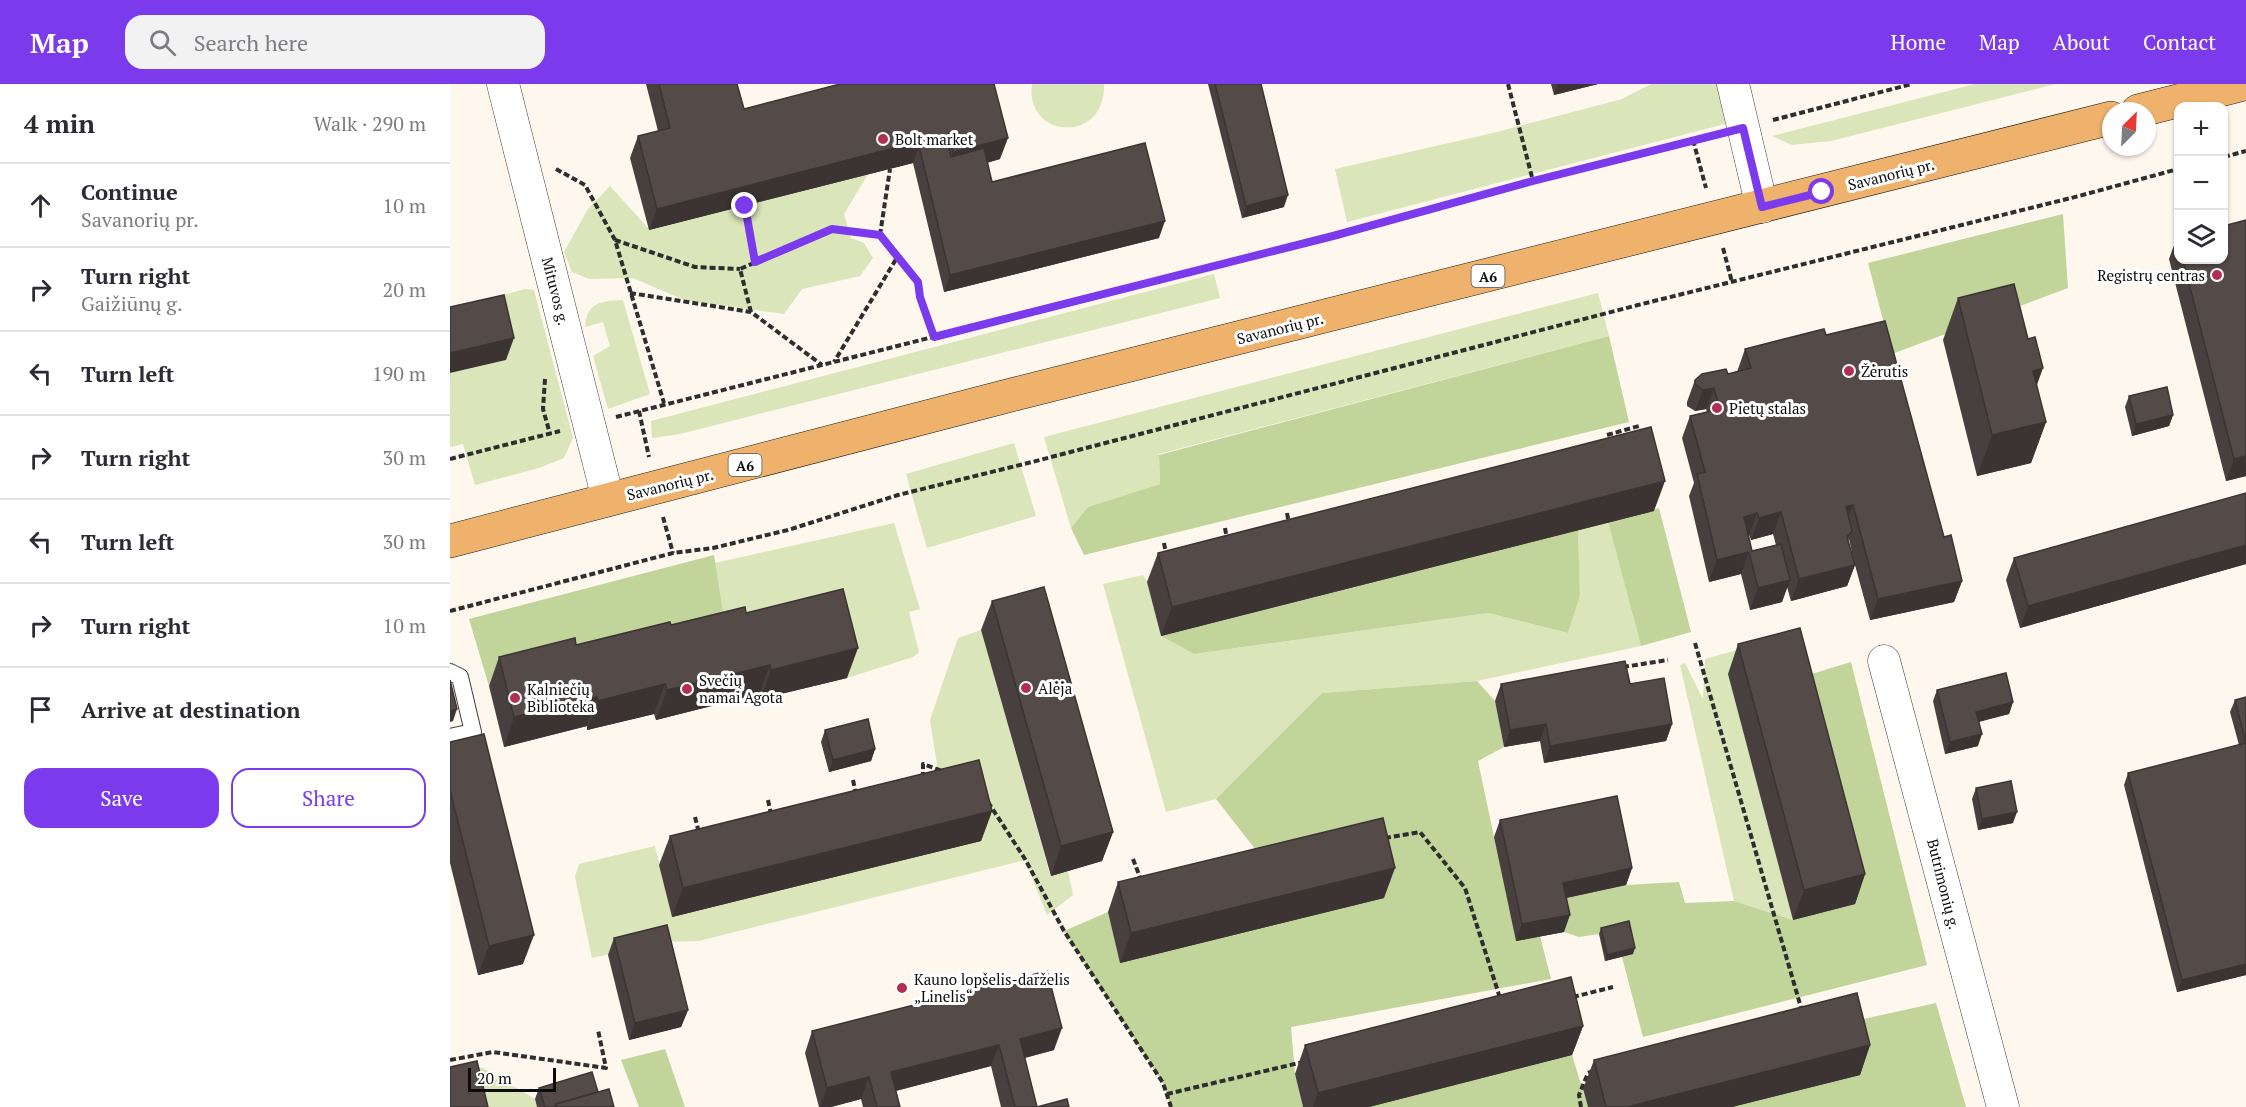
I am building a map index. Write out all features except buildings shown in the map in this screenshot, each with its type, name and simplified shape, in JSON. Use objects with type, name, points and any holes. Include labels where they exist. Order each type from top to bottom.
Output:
[{"type":"main road","points":[[2156,106],[2244,84]]},
{"type":"main road","name":"Savanorių pr.","points":[[450,541],[2102,120]]},
{"type":"street","name":"Mituvos g.","points":[[503,84],[608,499]]},
{"type":"street","points":[[1733,84],[1762,207]]},
{"type":"street","name":"Butrimonių g.","points":[[1884,661],[2003,1107]]},
{"type":"lane","points":[[450,672],[460,677],[473,732],[450,737]]},
{"type":"path","points":[[1508,84],[1533,181]]},
{"type":"path","points":[[639,411],[1333,236],[1533,181],[1912,84]]},
{"type":"path","points":[[519,148],[585,185],[615,240],[664,403]]},
{"type":"path","points":[[2227,156],[2246,151]]},
{"type":"path","points":[[880,235],[890,169]]},
{"type":"path","points":[[450,611],[673,553],[713,548],[788,530],[898,495],[2174,170]]},
{"type":"path","points":[[745,206],[755,262]]},
{"type":"path","points":[[615,240],[695,267],[740,268],[832,229],[880,235],[918,282],[920,297],[934,337]]},
{"type":"path","points":[[834,362],[898,256]]},
{"type":"path","points":[[740,268],[751,312]]},
{"type":"path","points":[[630,292],[751,312],[823,365]]},
{"type":"path","points":[[450,459],[550,434],[543,410]]},
{"type":"path","points":[[1607,435],[1639,426]]},
{"type":"path","points":[[1287,513],[1291,534]]},
{"type":"path","points":[[1225,528],[1230,550]]},
{"type":"path","points":[[1164,543],[1169,565]]},
{"type":"path","points":[[1695,643],[1802,1011]]},
{"type":"path","points":[[1614,669],[1668,660]]},
{"type":"path","points":[[922,782],[923,764],[946,773]]},
{"type":"path","points":[[854,780],[857,798]]},
{"type":"path","points":[[982,794],[1025,860],[1064,931],[1163,1083],[1171,1107]]},
{"type":"path","points":[[768,800],[772,818]]},
{"type":"path","points":[[695,817],[700,835]]},
{"type":"path","points":[[1373,840],[1420,832],[1465,888],[1501,1002]]},
{"type":"path","points":[[1133,859],[1140,880],[1152,878]]},
{"type":"path","points":[[1570,998],[1613,987]]},
{"type":"path","points":[[450,1060],[494,1052],[606,1068],[598,1030]]},
{"type":"path","points":[[1167,1094],[1306,1061]]},
{"type":"path","points":[[1581,1107],[1579,1095],[1588,1073],[1599,1069]]},
{"type":"green space","points":[[1032,84],[1104,84],[1101,104],[1092,117],[1080,125],[1066,128],[1052,124],[1040,116],[1033,102]]},
{"type":"green space","points":[[1651,84],[1717,84],[1725,124],[1347,222],[1335,169],[1493,133],[1622,99]]},
{"type":"green space","points":[[1975,84],[2056,84],[1831,141],[1792,145],[1772,136]]},
{"type":"green space","points":[[868,174],[844,214],[851,238],[864,243],[873,258],[860,276],[802,289],[784,314],[684,300],[633,278],[589,279],[572,272],[564,252],[588,209],[610,186],[650,230]]},
{"type":"green space","points":[[2063,214],[2068,288],[1892,354],[1868,263]]},
{"type":"green space","points":[[1214,274],[1220,298],[680,434],[652,438],[651,421]]},
{"type":"green space","points":[[525,289],[534,290],[573,438],[564,458],[539,468],[475,485],[463,444],[450,447],[450,373],[506,360],[450,310]]},
{"type":"green space","points":[[1598,293],[1609,336],[1159,454],[1160,484],[1088,507],[1071,528],[1044,437]]},
{"type":"green space","points":[[623,300],[650,394],[608,409],[593,356],[610,346],[603,322],[585,327],[586,319],[596,304]]},
{"type":"green space","points":[[1609,336],[1629,422],[1084,555],[1071,528],[1088,507],[1160,484],[1159,455]]},
{"type":"green space","points":[[1014,443],[1036,516],[927,548],[906,474]]},
{"type":"green space","points":[[1659,508],[1691,632],[1641,646],[1608,522]]},
{"type":"green space","points":[[1608,522],[1641,646],[1477,681],[1322,693],[1216,799],[1166,812],[1103,584],[1143,575],[1147,582],[1161,636],[1194,654],[1488,613],[1568,633],[1580,596],[1578,530]]},
{"type":"green space","points":[[894,523],[920,609],[909,612],[919,652],[913,657],[847,678],[725,624],[715,563]]},
{"type":"green space","points":[[1578,530],[1580,596],[1568,633],[1488,613],[1194,654],[1161,636]]},
{"type":"green space","points":[[714,555],[725,624],[489,686],[469,619]]},
{"type":"green space","points":[[981,630],[1050,875],[1068,871],[1073,895],[1047,915],[1025,860],[699,941],[661,942],[592,958],[575,877],[579,864],[655,846],[672,917],[964,779],[938,770],[930,720],[958,638]]},
{"type":"green space","points":[[1766,642],[1793,920],[1734,901],[1680,665],[1685,663],[1703,699],[1705,659]]},
{"type":"green space","points":[[1851,662],[1927,965],[1643,1037],[1622,957],[1633,954],[1599,934],[1579,937],[1564,932],[1557,900],[1626,885],[1679,882],[1685,903],[1734,901],[1793,920],[1854,904],[1795,679]]},
{"type":"green space","points":[[1477,681],[1495,701],[1504,747],[1478,761],[1494,837],[1540,936],[1551,979],[1291,1027],[1295,1074],[1303,1107],[1171,1107],[1163,1083],[1064,931],[1259,854],[1216,799],[1322,693]]},
{"type":"green space","points":[[1936,1003],[1966,1107],[1732,1107],[1859,1075],[1846,1023]]},
{"type":"green space","points":[[665,1049],[685,1107],[639,1107],[621,1060]]},
{"type":"green space","points":[[1572,1055],[1588,1107],[1369,1107]]},
{"type":"green space","points":[[458,1066],[483,1068],[535,1099],[537,1107],[470,1107]]},
{"type":"place","name":"Bolt market","points":[[883,139]]},
{"type":"place","name":"Registrų centras","points":[[2217,275]]},
{"type":"place","name":"Žėrutis","points":[[1849,371]]},
{"type":"place","name":"Pietų stalas","points":[[1717,408]]},
{"type":"place","name":"Alėja","points":[[1026,688]]},
{"type":"place","name":"Svečių namai Agota","points":[[687,689]]},
{"type":"place","name":"Kalniečių Biblioteka","points":[[515,698]]},
{"type":"place","name":"Kauno lopšelis-darželis „Linelis“","points":[[902,988]]},
{"type":"route","points":[[745,206],[755,262],[832,229],[880,235],[918,282],[920,297],[934,337],[1333,236],[1533,181],[1743,128],[1762,207],[1822,192]]}]
